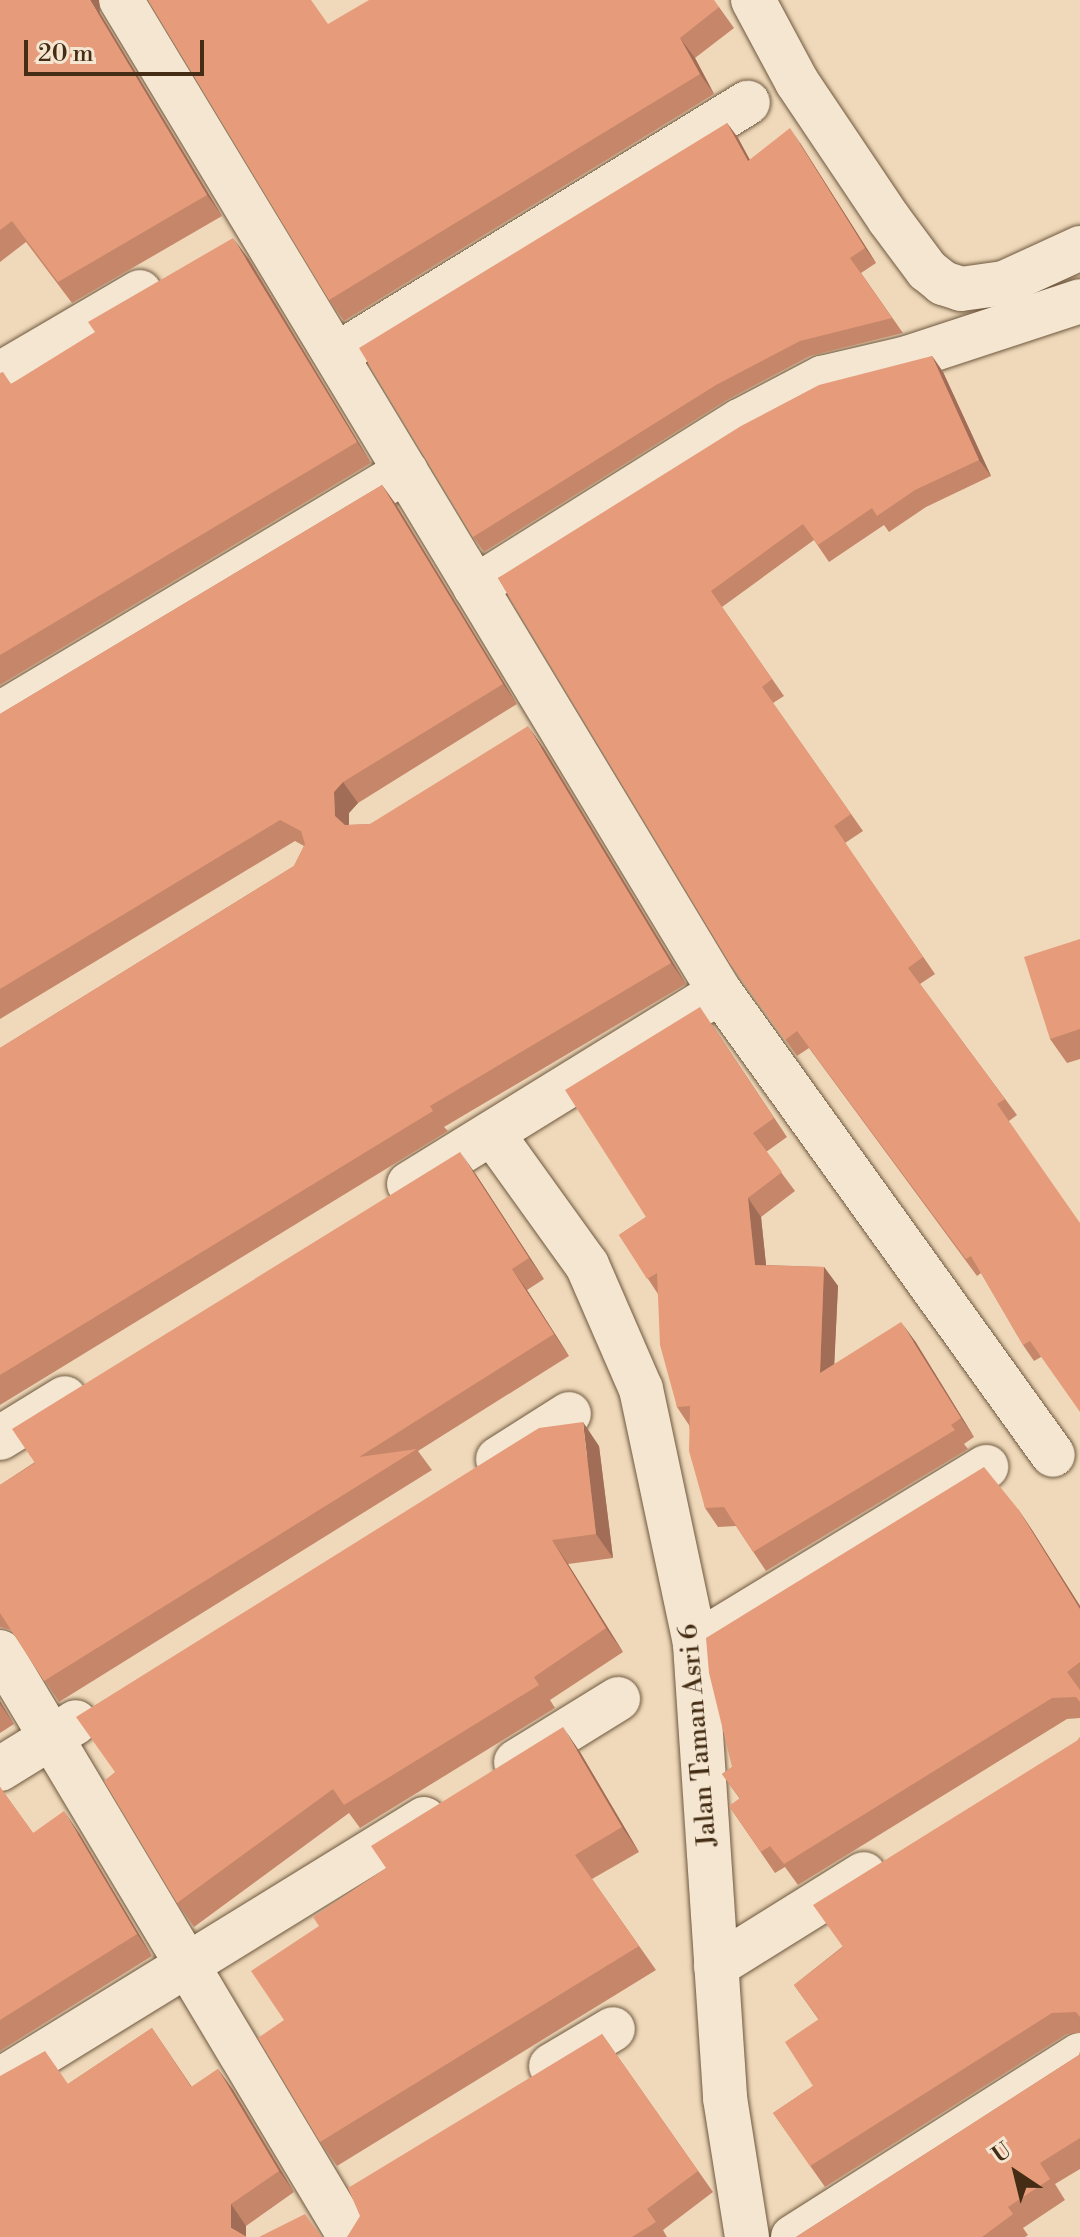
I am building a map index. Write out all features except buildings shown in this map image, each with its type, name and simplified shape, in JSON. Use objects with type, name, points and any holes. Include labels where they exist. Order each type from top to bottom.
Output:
[{"type":"street","points":[[121,0],[720,992],[1053,1455]]},
{"type":"street","points":[[753,0],[797,82],[889,219],[943,283],[961,289],[1004,283],[1080,248]]},
{"type":"street","points":[[336,355],[748,103]]},
{"type":"street","points":[[217,247],[257,224]]},
{"type":"street","points":[[6,356],[177,270]]},
{"type":"street","points":[[475,587],[740,421],[822,378],[907,358],[1080,301]]},
{"type":"street","points":[[0,714],[406,471]]},
{"type":"street","points":[[512,736],[551,713]]},
{"type":"street","points":[[374,1206],[720,992]]},
{"type":"street","name":"Jalan Taman Asri 6","points":[[492,1133],[587,1265],[641,1389],[695,1644],[725,2098],[747,2237]]},
{"type":"street","points":[[0,1438],[93,1380]]},
{"type":"street","points":[[463,1480],[569,1414]]},
{"type":"street","points":[[695,1644],[986,1467]]},
{"type":"street","points":[[0,1652],[188,1965],[310,2211],[350,2237]]},
{"type":"street","points":[[0,1769],[118,1696]]},
{"type":"street","points":[[0,2080],[618,1699]]},
{"type":"street","points":[[716,1966],[905,1849]]},
{"type":"street","points":[[518,2086],[613,2029]]},
{"type":"street","points":[[793,2237],[1080,2055]]},
{"type":"street","points":[[310,2211],[369,2176]]}]
